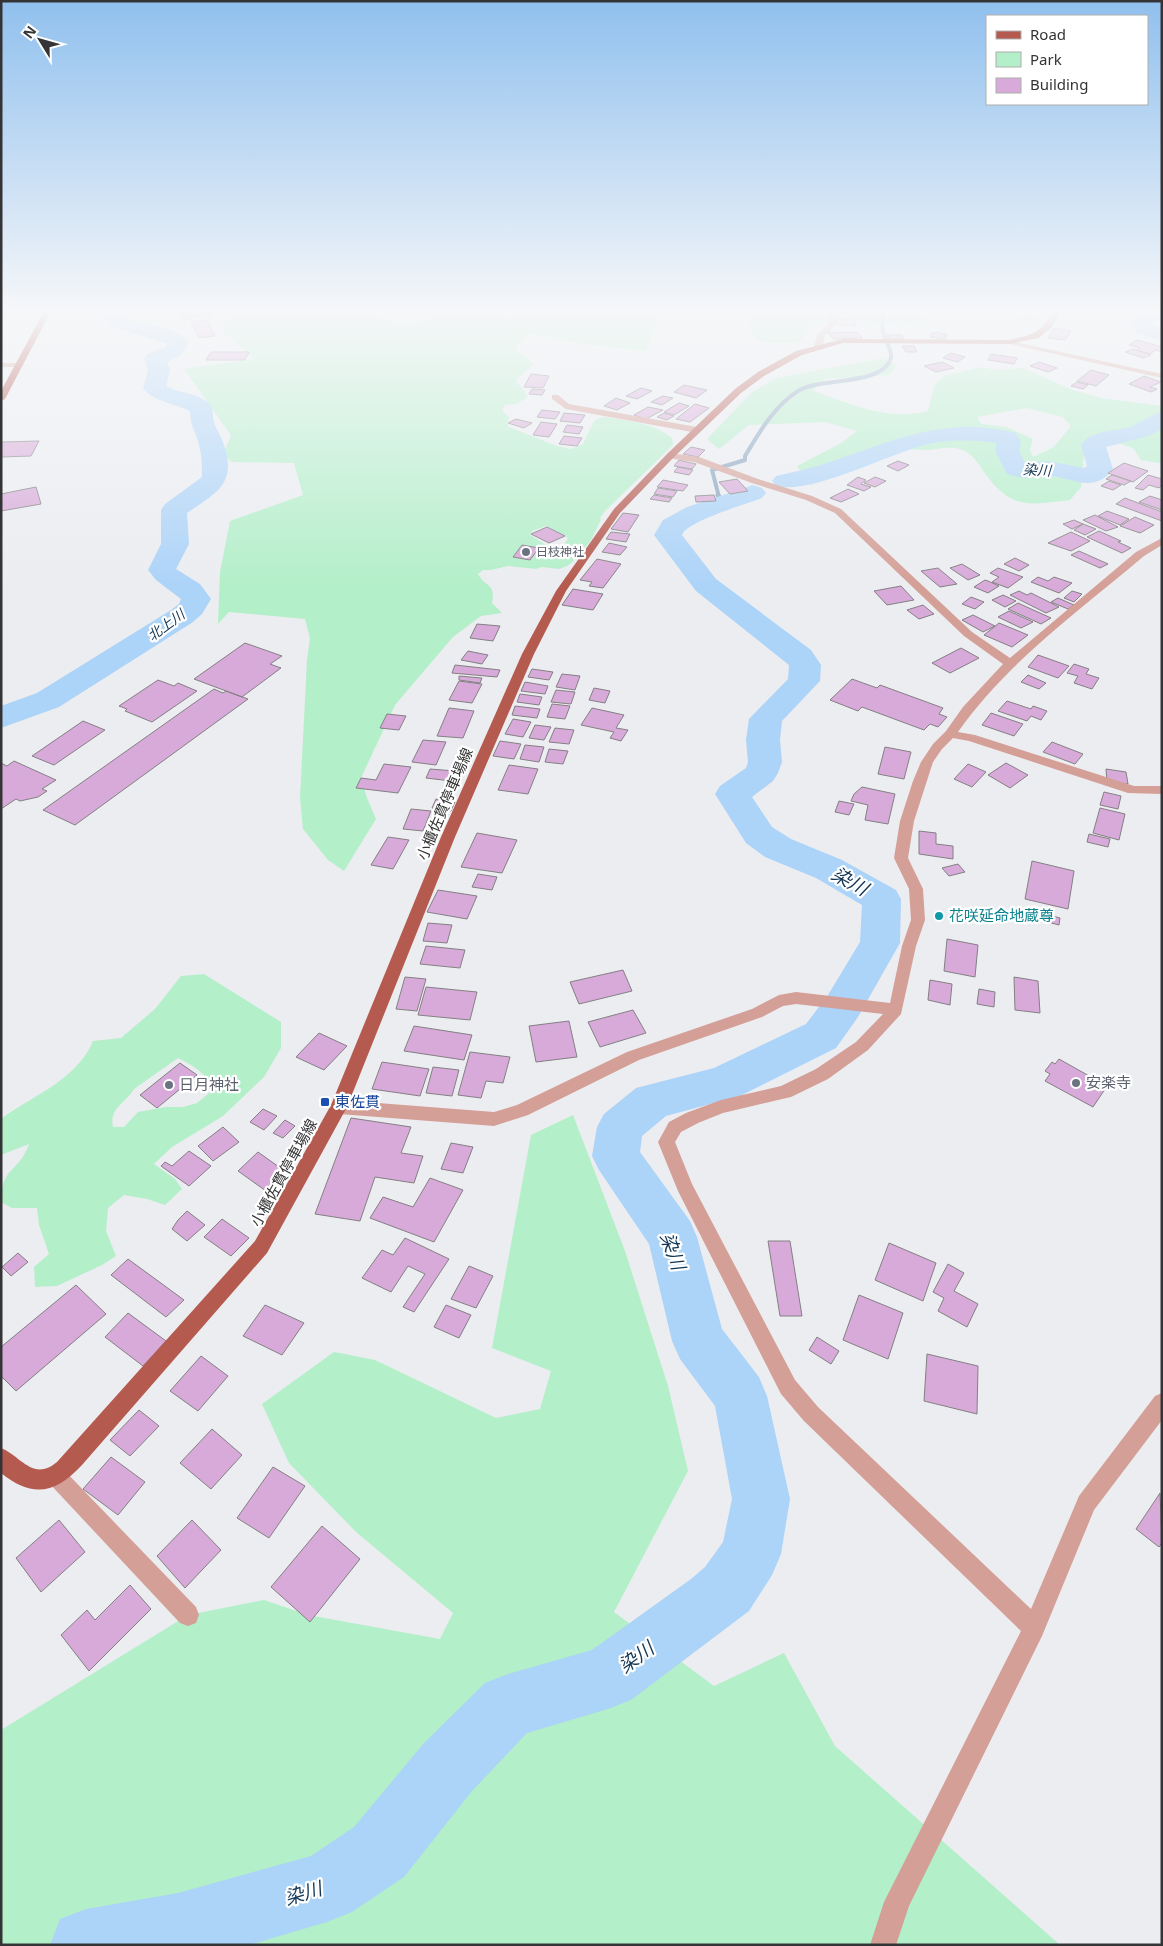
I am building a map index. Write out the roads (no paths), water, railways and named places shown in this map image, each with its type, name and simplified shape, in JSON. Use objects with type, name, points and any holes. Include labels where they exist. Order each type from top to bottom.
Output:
[{"type":"main road","name":"小櫃佐貫停車場線","points":[[56,1476],[75,1458],[261,1247],[339,1107],[448,837],[528,654],[561,591],[617,511],[670,456],[725,404]]},
{"type":"main road","points":[[1,1458],[5,1463],[23,1475],[36,1480],[56,1476]]},
{"type":"street","points":[[563,404],[566,406],[697,430]]},
{"type":"street","points":[[670,456],[696,459],[755,481],[809,498],[838,511],[968,634],[1010,662]]},
{"type":"street","points":[[1034,1628],[811,1414],[788,1387],[684,1186],[666,1142],[675,1127],[692,1118],[720,1107],[785,1092],[822,1074],[862,1046],[889,1009],[918,920],[916,889],[901,858],[907,822],[919,781],[927,762],[937,747],[950,734],[966,710],[1010,662],[1140,554],[1162,541]]},
{"type":"street","points":[[950,734],[971,738],[1133,790],[1162,790]]},
{"type":"street","points":[[339,1107],[465,1115],[494,1119],[522,1110],[633,1056],[757,1013],[779,1001],[796,998],[889,1009]]},
{"type":"street","points":[[883,1945],[897,1902],[1034,1628],[1086,1503],[1162,1403]]},
{"type":"street","points":[[56,1476],[188,1615]]},
{"type":"waterway","name":"北上川","points":[[1,718],[48,700],[192,608],[196,599],[190,590],[170,578],[162,570],[175,544],[174,510],[211,484],[215,477],[214,456],[211,443],[202,423],[202,410],[194,404]]},
{"type":"waterway","points":[[719,497],[712,470],[745,460],[745,456],[756,438],[774,412],[782,404]]},
{"type":"waterway","name":"染川","points":[[785,481],[819,474],[927,437],[962,434],[1008,438],[1007,451],[1016,469],[1028,471],[1047,468],[1086,476],[1100,469],[1093,445],[1102,440],[1135,433],[1162,419]]},
{"type":"waterway","name":"染川","points":[[86,1945],[178,1929],[327,1887],[379,1852],[448,1767],[508,1706],[608,1677],[727,1589],[751,1554],[761,1499],[740,1396],[699,1341],[672,1237],[616,1156],[620,1127],[652,1101],[724,1083],[821,1036],[843,1006],[880,943],[882,899],[829,869],[778,848],[759,835],[733,794],[761,773],[765,762],[763,740],[766,719],[804,681],[805,665],[800,657],[706,585],[668,535],[672,526],[696,513],[753,493]]},
{"type":"waterway","points":[[718,495],[721,504]]},
{"type":"place","name":"日枝神社","points":[[526,552]]},
{"type":"place","name":"花咲延命地蔵尊","points":[[939,916]]},
{"type":"place","name":"安楽寺","points":[[1076,1083]]},
{"type":"place","name":"日月神社","points":[[169,1085]]},
{"type":"place","name":"東佐貫","points":[[325,1102]]}]
